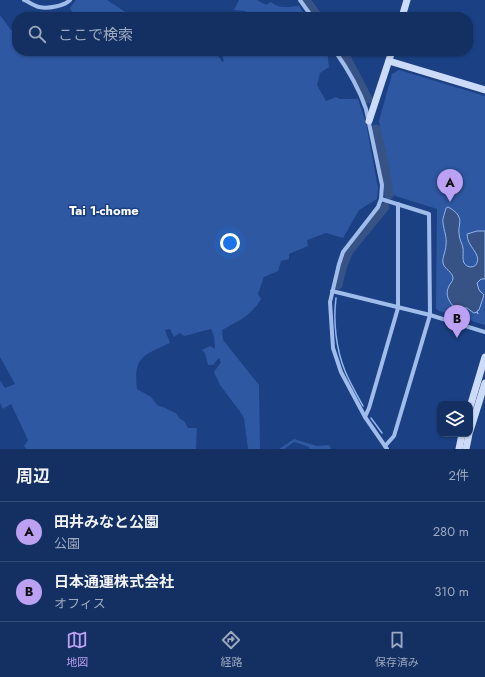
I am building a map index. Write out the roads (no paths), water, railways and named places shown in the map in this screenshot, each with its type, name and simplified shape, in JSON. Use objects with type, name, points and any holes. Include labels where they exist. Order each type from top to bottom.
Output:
[{"type":"street","points":[[24,0],[39,7],[46,7],[66,4],[70,0]]},
{"type":"street","points":[[300,0],[308,12]]},
{"type":"street","points":[[404,12],[408,0]]},
{"type":"street","points":[[339,56],[362,99],[369,121],[382,185],[381,199],[378,207],[343,252],[339,264],[330,302],[333,348],[341,372],[365,417],[386,447],[394,436],[430,315],[429,214],[381,199]]},
{"type":"street","points":[[369,121],[390,56]]},
{"type":"street","points":[[389,61],[485,90]]},
{"type":"street","points":[[365,417],[369,408],[398,308],[398,204]]},
{"type":"street","points":[[332,291],[430,315],[485,332]]},
{"type":"street","points":[[472,401],[485,357]]},
{"type":"street","points":[[473,421],[485,383]]},
{"type":"street","points":[[459,449],[461,437]]},
{"type":"street","points":[[466,449],[468,437]]},
{"type":"waterway","points":[[306,0],[314,12]]},
{"type":"waterway","points":[[346,56],[368,99]]},
{"type":"waterway","points":[[376,129],[385,168],[389,195]]},
{"type":"waterway","points":[[338,285],[343,265],[349,251],[385,207]]},
{"type":"waterway","points":[[336,298],[335,325],[339,354],[347,375],[363,406]]},
{"type":"waterway","points":[[371,418],[382,433]]},
{"type":"place","name":"田井みなと公園","points":[[450,202]]},
{"type":"place","name":"日本通運株式会社","points":[[457,338]]},
{"type":"district","name":"Tai 1-chome","points":[[104,210]]}]
